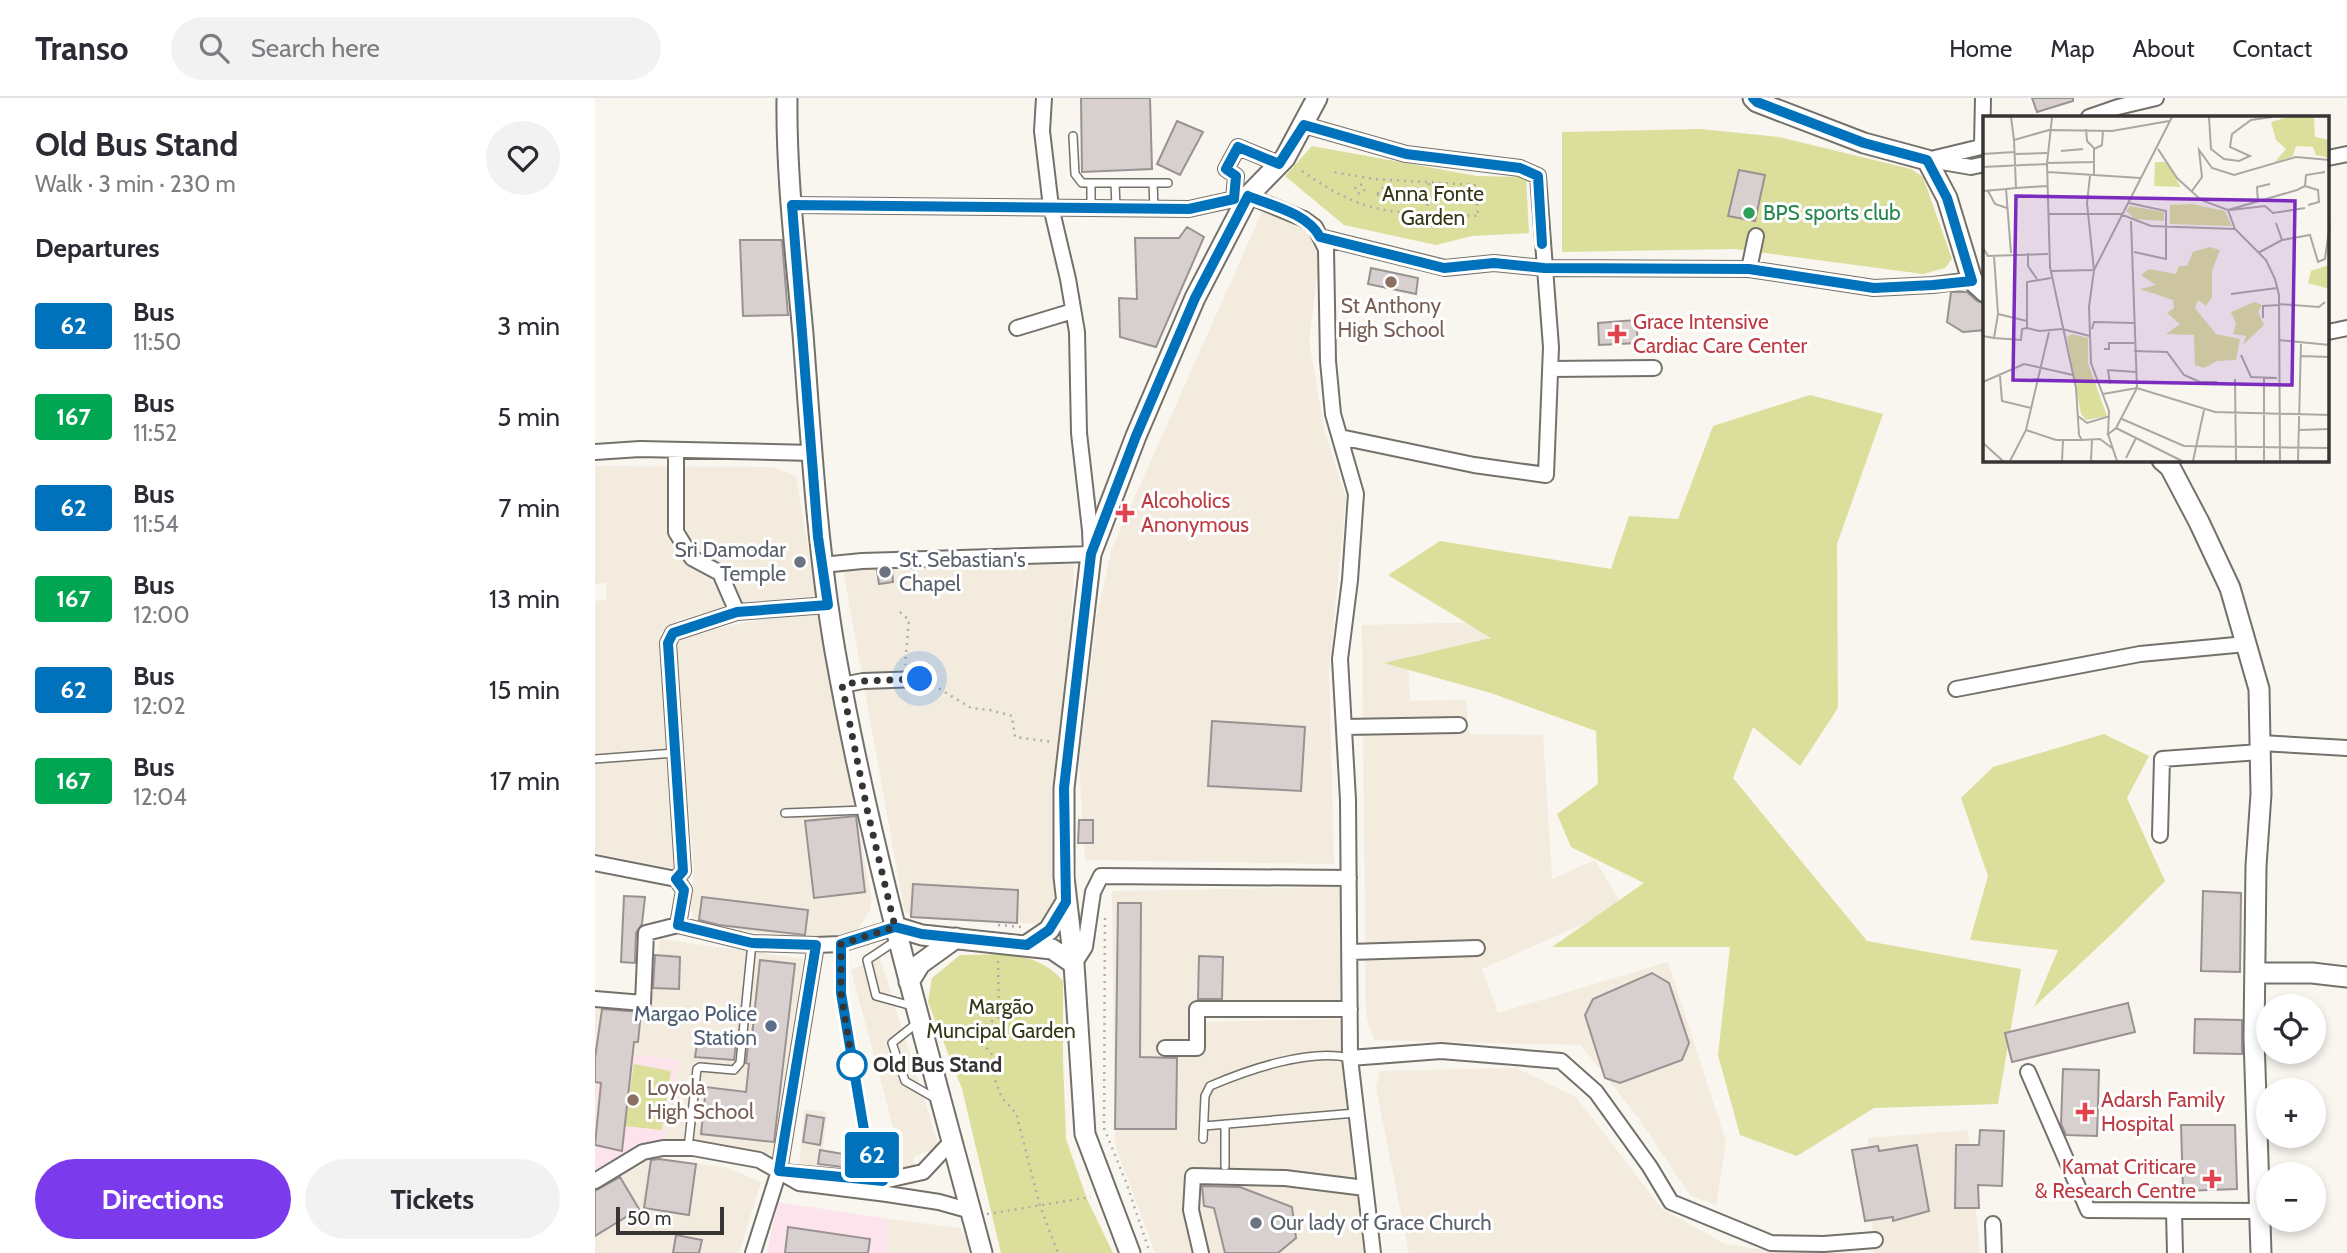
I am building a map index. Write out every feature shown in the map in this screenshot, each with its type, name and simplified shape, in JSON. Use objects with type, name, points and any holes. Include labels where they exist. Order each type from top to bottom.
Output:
[{"type":"main road","points":[[787,98],[792,205],[822,565],[828,605],[867,809],[941,1102],[952,1140],[979,1211],[982,1253]]},
{"type":"main road","points":[[1130,1253],[1085,1134],[1074,964],[1066,902],[1064,788],[1091,554],[1136,436],[1241,197],[1279,164],[1304,125],[1317,98]]},
{"type":"main road","points":[[1753,98],[1757,102],[1864,143],[1927,160],[1947,198],[1978,286]]},
{"type":"main road","points":[[2164,462],[2170,467],[2199,522],[2230,588],[2259,689],[2254,1038],[2258,1162]]},
{"type":"main road","points":[[897,933],[998,942],[1049,930],[1066,902]]},
{"type":"main road","points":[[1024,936],[1052,949],[1074,964]]},
{"type":"main road","points":[[909,982],[921,964],[956,938]]},
{"type":"main road","points":[[2255,973],[2312,973],[2347,977]]},
{"type":"main road","points":[[2260,1232],[2261,1253]]},
{"type":"street","points":[[822,565],[862,561],[1091,554],[1079,433],[1077,332],[1051,207],[1042,131],[1044,98]]},
{"type":"street","points":[[1927,160],[1983,146],[1983,98]]},
{"type":"street","points":[[2091,116],[2117,102],[2155,98]]},
{"type":"street","points":[[1304,125],[1406,154],[1520,168],[1538,176],[1551,347],[1546,475],[1474,465],[1340,437]]},
{"type":"street","points":[[1241,197],[1236,176],[1226,169],[1238,147],[1279,164]]},
{"type":"street","points":[[2329,158],[2347,154]]},
{"type":"street","points":[[1927,160],[1971,167],[1983,164]]},
{"type":"street","points":[[792,205],[1189,209],[1241,197],[1304,219],[1315,227],[1326,248],[1328,361],[1333,414],[1356,494],[1341,659],[1348,800],[1350,1058],[1373,1253]]},
{"type":"street","points":[[1749,269],[1756,236]]},
{"type":"street","points":[[1320,237],[1444,268],[1494,263],[1544,268],[1749,269],[1874,288],[1978,286]]},
{"type":"street","points":[[1017,328],[1073,311]]},
{"type":"street","points":[[2329,332],[2347,328]]},
{"type":"street","points":[[1550,369],[1654,368]]},
{"type":"street","points":[[595,452],[640,449],[813,453]]},
{"type":"street","points":[[676,450],[676,532],[692,558],[719,573],[737,612]]},
{"type":"street","points":[[676,879],[683,871],[668,643],[673,633],[737,612],[828,605]]},
{"type":"street","points":[[1956,689],[2140,654],[2246,644]]},
{"type":"street","points":[[842,685],[863,681],[913,679]]},
{"type":"street","points":[[1344,727],[1459,725]]},
{"type":"street","points":[[2160,835],[2162,759],[2260,747],[2347,748]]},
{"type":"street","points":[[595,863],[676,879],[684,890],[678,925]]},
{"type":"street","points":[[1074,964],[1085,947],[1093,891],[1101,876],[1349,878]]},
{"type":"street","points":[[595,999],[643,1003],[646,933],[678,925],[752,943],[841,944],[897,933]]},
{"type":"street","points":[[753,1253],[779,1171],[795,1056],[816,945]]},
{"type":"street","points":[[1350,952],[1477,948]]},
{"type":"street","points":[[1165,1048],[1197,1048],[1197,1009],[1350,1009]]},
{"type":"street","points":[[1350,1058],[1441,1051],[1561,1061],[1597,1092],[1650,1167],[1671,1202],[1771,1243],[1824,1244],[1875,1240]]},
{"type":"street","points":[[2028,1072],[2088,1210],[2256,1211]]},
{"type":"street","points":[[885,1187],[923,1172],[952,1140]]},
{"type":"street","points":[[595,1181],[643,1152],[663,1148],[688,1148],[759,1160],[779,1171],[885,1187],[979,1211],[969,1237],[974,1253]]},
{"type":"street","points":[[1201,1253],[1191,1210],[1192,1176],[1285,1178],[1365,1188]]},
{"type":"street","points":[[2174,1210],[2175,1253]]},
{"type":"street","points":[[1993,1224],[1994,1253]]},
{"type":"lane","points":[[1073,136],[1075,174],[1082,183],[1168,183]]},
{"type":"lane","points":[[1091,183],[1091,207]]},
{"type":"lane","points":[[1115,183],[1116,207]]},
{"type":"lane","points":[[1153,183],[1154,208]]},
{"type":"lane","points":[[595,759],[675,752]]},
{"type":"lane","points":[[785,813],[867,809]]},
{"type":"lane","points":[[897,933],[867,960],[876,996],[918,1014],[892,1043],[905,1081],[941,1102]]},
{"type":"lane","points":[[688,1148],[697,1069],[734,1070],[740,1063],[752,943]]},
{"type":"lane","points":[[841,944],[841,993],[866,1142],[885,1187]]},
{"type":"lane","points":[[741,1051],[750,1052]]},
{"type":"lane","points":[[1203,1139],[1205,1096],[1210,1086],[1250,1071],[1320,1055],[1350,1058]]},
{"type":"lane","points":[[1204,1126],[1357,1112]]},
{"type":"lane","points":[[1225,1124],[1225,1166]]},
{"type":"path","points":[[1303,171],[1330,190],[1357,202],[1381,208],[1478,216],[1476,184],[1387,180],[1333,172]]},
{"type":"path","points":[[1357,202],[1359,194],[1356,189],[1361,185],[1363,177]]},
{"type":"path","points":[[1383,200],[1389,199],[1390,195],[1386,189],[1387,180]]},
{"type":"path","points":[[1427,213],[1429,183]]},
{"type":"path","points":[[1359,194],[1365,191],[1361,185]]},
{"type":"path","points":[[1383,200],[1379,193],[1386,189]]},
{"type":"path","points":[[1381,208],[1383,200]]},
{"type":"path","points":[[900,612],[909,620],[905,653],[913,679],[944,690],[971,708],[1012,716],[1015,737],[1068,744]]},
{"type":"path","points":[[1105,907],[1104,1128],[1150,1253]]},
{"type":"path","points":[[1024,936],[997,925],[999,1017],[984,1026],[980,1039],[993,1056],[995,1080],[1002,1098],[1016,1113],[1040,1206],[1058,1253]]},
{"type":"path","points":[[979,1211],[991,1214],[1087,1199],[1126,1182]]},
{"type":"path","points":[[979,1211],[990,1222]]},
{"type":"shaded area","points":[[1263,210],[1311,232],[1320,250],[1309,342],[1325,433],[1346,498],[1329,670],[1334,864],[1085,860],[1079,764],[1097,614],[1112,548]]},
{"type":"shaded area","points":[[595,466],[772,467],[796,476],[816,596],[745,602],[677,620],[661,633],[677,869],[595,853],[595,601],[606,600],[607,583],[595,584]]},
{"type":"shaded area","points":[[1074,564],[1054,909],[1040,924],[911,917],[904,909],[843,569]]},
{"type":"shaded area","points":[[821,609],[871,897],[870,910],[857,930],[818,940],[694,925],[691,906],[694,869],[675,658],[679,635]]},
{"type":"shaded area","points":[[1489,622],[1489,660],[1408,663],[1410,701],[1466,700],[1469,734],[1543,735],[1552,879],[1595,860],[1623,906],[1482,969],[1498,1013],[1668,962],[1726,1142],[1716,1205],[1690,1195],[1640,1120],[1581,1045],[1374,1040],[1366,1015],[1362,625]]},
{"type":"shaded area","points":[[1343,887],[1340,1001],[1204,1002],[1204,1022],[1345,1019],[1365,1253],[1155,1253],[1115,1144],[1112,891]]},
{"type":"shaded area","points":[[660,939],[804,959],[776,1155],[664,1140],[679,1061],[595,1051],[595,1008],[650,1014]]},
{"type":"shaded area","points":[[880,958],[939,1147],[913,1157],[915,1170],[890,1175],[885,1136],[895,1134],[851,970]]},
{"type":"shaded area","name":"Loyola High School","points":[[595,1051],[679,1060],[664,1140],[636,1150],[595,1175]]},
{"type":"shaded area","points":[[1516,1068],[1576,1097],[1662,1209],[1725,1244],[1784,1253],[1409,1253],[1376,1087],[1380,1071]]},
{"type":"shaded area","points":[[804,1109],[827,1112],[823,1151],[866,1157],[864,1176],[799,1169]]},
{"type":"shaded area","points":[[1968,1130],[1980,1253],[1874,1253],[1868,1138]]},
{"type":"shaded area","points":[[648,1158],[726,1167],[761,1182],[739,1253],[595,1253],[595,1193]]},
{"type":"shaded area","points":[[778,1202],[888,1219],[887,1253],[767,1253]]},
{"type":"shaded area","points":[[888,1219],[960,1228],[968,1243],[969,1253],[887,1253]]},
{"type":"green space","name":"BPS sports club","points":[[1700,129],[1779,137],[1911,169],[1923,177],[1952,259],[1945,268],[1923,274],[1735,249],[1562,252],[1562,132]]},
{"type":"green space","name":"Anna Fonte Garden","points":[[1312,146],[1477,176],[1526,177],[1529,233],[1472,236],[1436,245],[1344,225],[1285,176]]},
{"type":"green space","points":[[1810,395],[1883,414],[1837,544],[1838,708],[1800,766],[1753,727],[1733,778],[1867,941],[2021,969],[1998,1104],[1874,1108],[1797,1156],[1740,1135],[1718,1055],[1730,947],[1552,947],[1644,883],[1571,847],[1557,814],[1598,784],[1596,731],[1491,693],[1384,663],[1491,638],[1388,575],[1440,541],[1611,569],[1629,516],[1678,519],[1713,426]]},
{"type":"green space","points":[[2104,734],[2149,756],[2127,798],[2165,881],[2034,1007],[2058,950],[1970,940],[1988,876],[1961,798],[1993,767]]},
{"type":"green space","name":"Margão Muncipal Garden","points":[[960,955],[1002,955],[1029,959],[1041,963],[1063,981],[1066,1139],[1087,1199],[1113,1253],[1001,1253],[962,1089],[928,1002],[932,978]]},
{"type":"green space","points":[[634,1064],[671,1071],[662,1130],[624,1126]]},
{"type":"building","points":[[1081,98],[1150,98],[1152,169],[1082,172]]},
{"type":"building","points":[[2032,98],[2073,98],[2073,101],[2037,112]]},
{"type":"building","points":[[1177,121],[1203,132],[1180,175],[1157,164]]},
{"type":"building","points":[[1739,170],[1765,175],[1755,221],[1728,216]]},
{"type":"building","points":[[1187,227],[1204,237],[1156,347],[1120,337],[1119,298],[1137,299],[1135,238],[1179,238]]},
{"type":"building","points":[[740,240],[782,240],[788,315],[743,316]]},
{"type":"building","points":[[1371,268],[1418,278],[1416,294],[1368,284]]},
{"type":"building","points":[[1951,292],[1967,292],[1983,303],[1983,330],[1963,332],[1947,322]]},
{"type":"building","points":[[1636,320],[1638,343],[1599,345],[1598,323]]},
{"type":"building","points":[[877,570],[892,570],[893,582],[879,584]]},
{"type":"building","points":[[1212,721],[1305,727],[1301,791],[1208,786]]},
{"type":"building","points":[[856,816],[865,892],[814,898],[805,821]]},
{"type":"building","points":[[1079,820],[1093,820],[1093,843],[1078,843]]},
{"type":"building","points":[[913,884],[1018,890],[1017,923],[911,917]]},
{"type":"building","points":[[2203,891],[2241,893],[2240,972],[2201,971]]},
{"type":"building","points":[[624,896],[645,897],[642,924],[636,933],[635,963],[621,962]]},
{"type":"building","points":[[702,897],[808,910],[805,935],[719,925],[699,920]]},
{"type":"building","points":[[1118,903],[1141,903],[1140,1057],[1177,1058],[1176,1129],[1115,1129]]},
{"type":"building","points":[[655,955],[680,957],[679,989],[653,988]]},
{"type":"building","points":[[1199,956],[1223,957],[1222,999],[1198,999]]},
{"type":"building","name":"Margao Police Station","points":[[760,960],[795,964],[774,1142],[701,1134],[706,1087],[746,1092],[749,1064],[746,1063],[748,1045],[751,1045]]},
{"type":"building","points":[[1652,973],[1669,983],[1689,1043],[1682,1060],[1620,1083],[1605,1078],[1585,1015],[1593,999]]},
{"type":"building","points":[[2128,1003],[2135,1032],[2012,1062],[2005,1033]]},
{"type":"building","points":[[602,1009],[641,1012],[638,1042],[634,1042],[622,1151],[595,1145],[601,1083],[595,1082],[595,1058]]},
{"type":"building","points":[[2195,1019],[2242,1020],[2242,1054],[2194,1053]]},
{"type":"building","points":[[698,1038],[736,1043],[734,1060],[695,1057]]},
{"type":"building","points":[[2063,1069],[2099,1070],[2097,1136],[2066,1135],[2061,1124]]},
{"type":"building","points":[[807,1115],[824,1118],[820,1145],[803,1142]]},
{"type":"building","points":[[2181,1125],[2235,1125],[2237,1189],[2183,1191]]},
{"type":"building","points":[[1980,1130],[2004,1131],[2002,1186],[1978,1185],[1979,1208],[1955,1208],[1956,1145],[1979,1145]]},
{"type":"building","points":[[1917,1145],[1929,1211],[1893,1221],[1893,1217],[1865,1221],[1852,1150],[1878,1146],[1879,1151]]},
{"type":"building","points":[[820,1150],[861,1157],[859,1169],[818,1164]]},
{"type":"building","points":[[651,1160],[696,1164],[689,1215],[644,1208]]},
{"type":"building","points":[[620,1177],[639,1209],[595,1236],[595,1191]]},
{"type":"building","name":"Our lady of Grace Church","points":[[1202,1186],[1240,1187],[1292,1207],[1296,1238],[1278,1253],[1225,1253],[1214,1208],[1204,1206]]},
{"type":"building","points":[[788,1227],[870,1239],[868,1253],[785,1253]]},
{"type":"building","points":[[676,1235],[702,1240],[699,1253],[673,1253]]},
{"type":"bus line","name":"62","points":[[1542,244],[1538,176],[1520,168],[1406,154],[1304,125],[1279,164],[1238,147],[1226,169],[1236,176],[1234,199],[1189,209],[792,205],[818,537],[828,605],[737,612],[673,633],[668,643],[683,871],[676,879],[684,890],[678,925],[752,943],[816,945],[800,1056],[779,1171],[883,1181],[866,1142],[841,993],[841,944],[895,927],[922,934],[1027,945],[1049,930],[1066,902],[1064,788],[1091,554],[1136,436],[1195,298],[1248,196],[1304,219],[1315,227],[1320,237],[1444,268],[1494,263],[1544,268],[1749,269],[1874,288],[1972,281],[1947,198],[1927,160],[1864,143],[1757,102],[1753,98]]},
{"type":"place","name":"BPS sports club","points":[[1749,213]]},
{"type":"place","name":"St Anthony High School","points":[[1391,282]]},
{"type":"place","name":"Grace Intensive Cardiac Care Center","points":[[1617,334]]},
{"type":"place","name":"Alcoholics Anonymous","points":[[1125,513]]},
{"type":"place","name":"Sri Damodar Temple","points":[[800,562]]},
{"type":"place","name":"St. Sebastian's Chapel","points":[[885,572]]},
{"type":"place","name":"Margao Police Station","points":[[771,1026]]},
{"type":"place","name":"Old Bus Stand","points":[[852,1065]]},
{"type":"place","name":"Loyola High School","points":[[633,1100]]},
{"type":"place","name":"Adarsh Family Hospital","points":[[2085,1112]]},
{"type":"place","name":"Kamat Criticare & Research Centre","points":[[2212,1179]]},
{"type":"place","name":"Our lady of Grace Church","points":[[1256,1223]]},
{"type":"route","points":[[852,1065],[853,1067],[841,993],[841,944],[895,927],[867,809],[842,685],[863,681],[920,679]]}]
